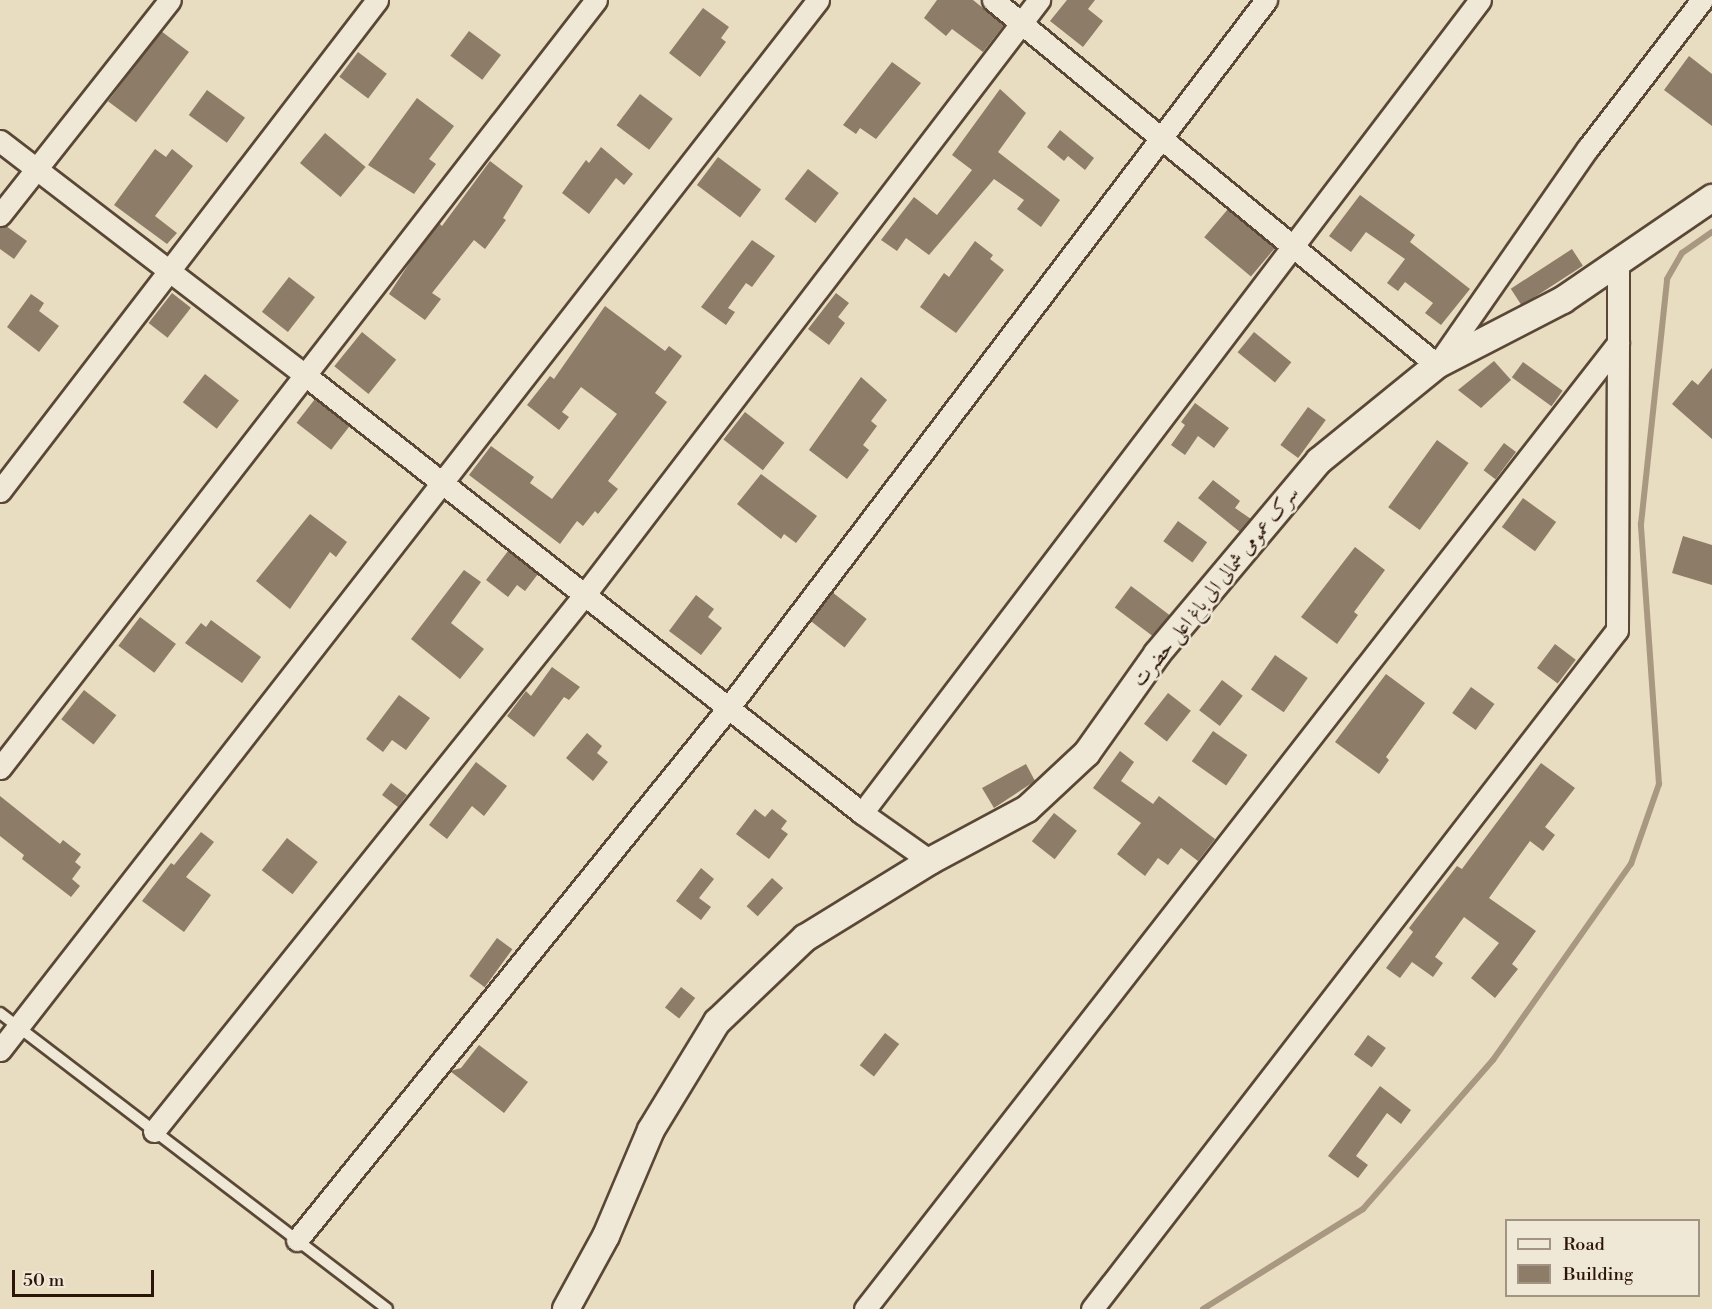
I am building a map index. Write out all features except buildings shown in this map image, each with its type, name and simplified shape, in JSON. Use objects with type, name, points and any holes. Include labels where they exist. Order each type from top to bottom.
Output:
[{"type":"street","points":[[0,215],[170,0]]},
{"type":"street","points":[[0,491],[377,0]]},
{"type":"street","points":[[0,768],[596,0]]},
{"type":"street","points":[[0,1050],[818,0]]},
{"type":"street","points":[[993,0],[1162,136],[1290,245],[1437,365],[1588,148],[1702,0]]},
{"type":"street","points":[[154,1131],[585,594],[1039,0]]},
{"type":"street","points":[[297,1240],[729,707],[1266,0]]},
{"type":"street","points":[[862,813],[1290,245],[1480,0]]},
{"type":"street","points":[[0,141],[36,172],[305,375],[441,485],[585,594],[862,813],[930,861]]},
{"type":"street","name":"سرک عمومی شمالی الی باغ اعلی حضرت","points":[[566,1309],[606,1236],[651,1130],[717,1022],[805,938],[930,861],[1027,809],[1088,753],[1157,654],[1319,461],[1437,365],[1563,300],[1712,198]]},
{"type":"street","points":[[1092,1309],[1617,630],[1618,262]]},
{"type":"street","points":[[865,1309],[1618,343]]},
{"type":"lane","points":[[0,1013],[387,1309]]},
{"type":"waterway","points":[[1203,1309],[1363,1209],[1493,1060],[1631,864],[1659,784],[1641,524],[1667,279],[1682,253],[1712,232]]}]
